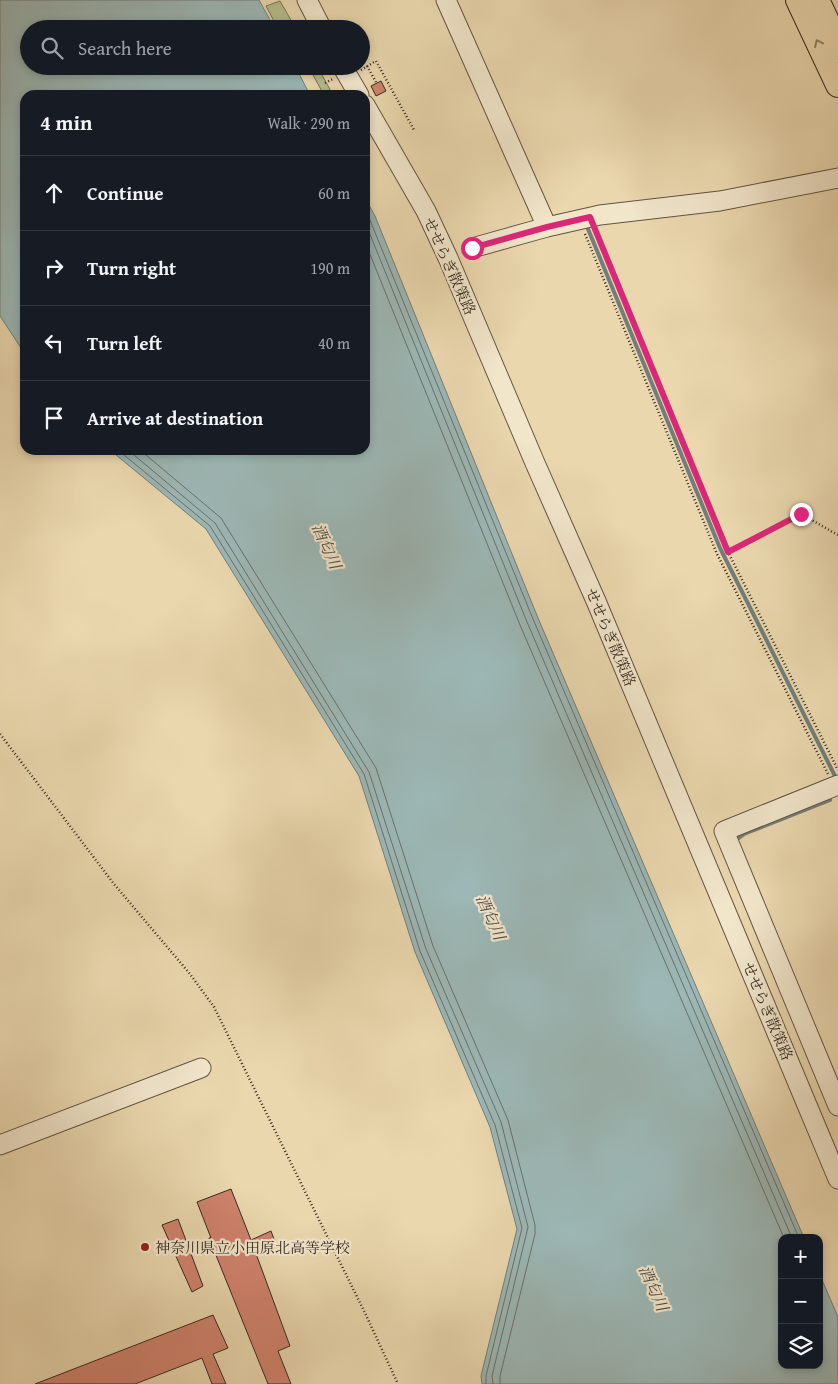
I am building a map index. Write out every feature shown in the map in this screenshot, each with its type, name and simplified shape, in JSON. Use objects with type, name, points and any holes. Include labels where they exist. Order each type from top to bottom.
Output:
[{"type":"main road","points":[[798,0],[838,85]]},
{"type":"main road","points":[[817,0],[838,44]]},
{"type":"street","points":[[307,0],[317,20]]},
{"type":"street","points":[[446,0],[547,227]]},
{"type":"street","points":[[347,75],[356,90]]},
{"type":"street","name":"せせらぎ散策路","points":[[370,114],[416,194],[448,258],[596,601],[838,1179]]},
{"type":"street","points":[[472,248],[584,218],[720,201],[838,178]]},
{"type":"street","points":[[837,780],[724,831],[838,1106]]},
{"type":"street","points":[[0,1145],[200,1068]]},
{"type":"path","points":[[370,64],[376,61],[414,130]]},
{"type":"path","points":[[370,71],[376,82]]},
{"type":"path","points":[[584,218],[728,552],[837,780]]},
{"type":"path","points":[[584,218],[717,554],[837,780]]},
{"type":"path","points":[[728,552],[801,514],[838,535]]},
{"type":"path","points":[[0,734],[114,884],[190,974],[214,1007],[398,1384]]},
{"type":"green space","points":[[280,1],[291,20],[273,20],[266,6]]},
{"type":"green space","points":[[313,75],[322,75],[330,90],[321,90]]},
{"type":"water","points":[[0,0],[259,0],[270,20],[20,20],[20,75],[300,75],[307,90],[20,90],[20,346],[0,316]]},
{"type":"water","name":"酒匂川","points":[[370,207],[538,618],[802,1234],[778,1234],[778,1369],[823,1369],[823,1282],[838,1317],[838,1384],[482,1384],[481,1376],[517,1229],[490,1127],[415,952],[359,776],[206,529],[116,455],[370,455]]},
{"type":"building","points":[[381,81],[386,91],[376,96],[371,86]]},
{"type":"building","points":[[231,1189],[251,1240],[271,1231],[275,1242],[255,1251],[290,1346],[278,1351],[291,1384],[268,1384],[209,1238],[211,1238],[197,1202]]},
{"type":"building","points":[[178,1219],[203,1286],[192,1292],[162,1225]]},
{"type":"building","points":[[213,1315],[228,1348],[213,1354],[226,1384],[212,1384],[202,1358],[135,1384],[35,1384]]},
{"type":"waterway","points":[[588,229],[720,548],[836,778]]},
{"type":"waterway","points":[[736,843],[737,839],[744,834],[830,800]]},
{"type":"place","name":"神奈川県立小田原北高等学校","points":[[145,1247]]},
{"type":"route","points":[[472,248],[590,217],[728,552],[801,514]]}]
